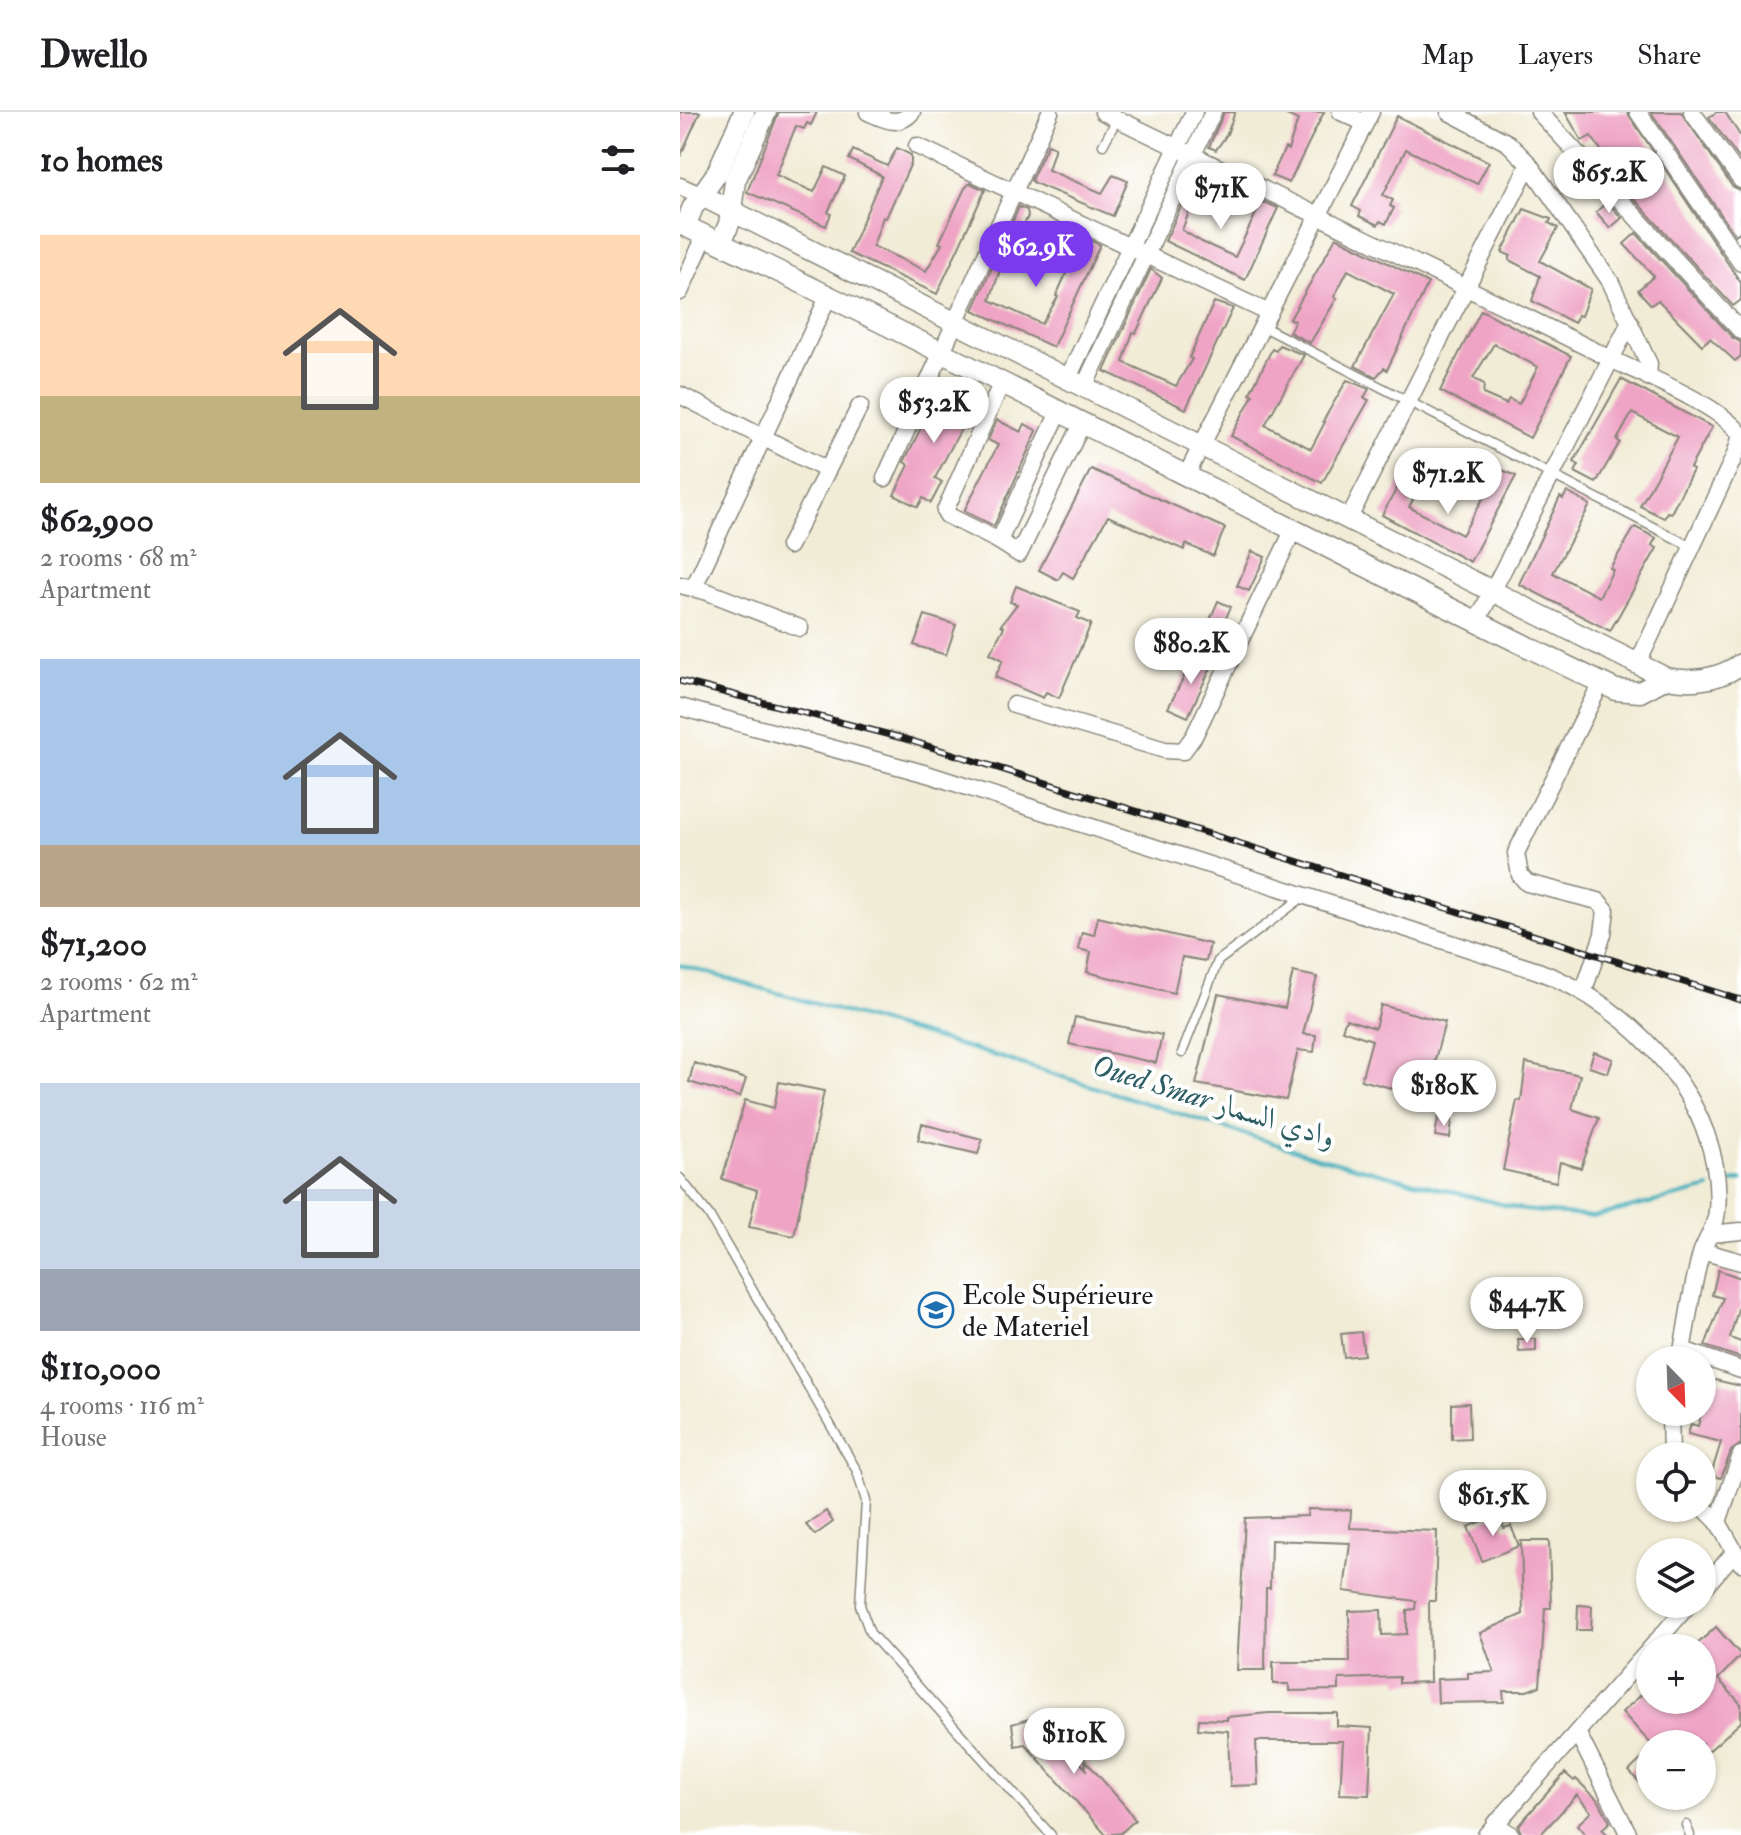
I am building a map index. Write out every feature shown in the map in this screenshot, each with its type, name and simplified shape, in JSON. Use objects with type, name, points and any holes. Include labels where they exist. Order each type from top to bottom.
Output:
[{"type":"street","points":[[744,112],[717,173],[682,225],[943,351],[1081,426],[1187,474],[1476,623],[1601,683],[1632,694],[1666,678]]},
{"type":"street","points":[[680,292],[713,239],[727,231],[735,181],[766,112]]},
{"type":"street","points":[[868,112],[893,122],[905,119],[912,112]]},
{"type":"street","points":[[885,478],[1050,112]]},
{"type":"street","points":[[1076,382],[1130,248],[1194,112]]},
{"type":"street","points":[[1076,382],[1146,255],[1213,112]]},
{"type":"street","points":[[1187,474],[1368,118],[1341,112]]},
{"type":"street","points":[[1449,112],[1508,143],[1529,164],[1600,263],[1650,366],[1648,377]]},
{"type":"street","points":[[1539,112],[1741,331]]},
{"type":"street","points":[[1638,112],[1741,263]]},
{"type":"street","points":[[1692,112],[1741,180]]},
{"type":"street","points":[[1110,115],[1466,285],[1648,377],[1717,414],[1741,435],[1638,663]]},
{"type":"street","points":[[917,146],[1146,255],[1265,320]]},
{"type":"street","points":[[1348,520],[1529,164]]},
{"type":"street","points":[[680,186],[730,208],[1666,678],[1700,680],[1718,677],[1741,664]]},
{"type":"street","points":[[800,628],[687,586],[764,437],[829,295]]},
{"type":"street","points":[[1476,623],[1630,322]]},
{"type":"street","points":[[1001,384],[945,511],[947,515],[1019,554],[1081,426]]},
{"type":"street","points":[[680,395],[827,470]]},
{"type":"street","points":[[789,546],[860,406]]},
{"type":"street","points":[[999,541],[1058,414]]},
{"type":"street","points":[[1014,705],[1165,750],[1183,751],[1194,736],[1294,529]]},
{"type":"street","points":[[1584,990],[1603,934],[1606,910],[1598,901],[1527,883],[1520,875],[1516,853],[1601,683]]},
{"type":"street","points":[[680,707],[927,774],[1538,971],[1584,990],[1637,1033],[1688,1095],[1705,1130],[1716,1176],[1717,1213],[1702,1251],[1684,1346]]},
{"type":"street","points":[[1710,1234],[1741,1231]]},
{"type":"street","points":[[1702,1251],[1741,1262]]},
{"type":"street","points":[[1716,1364],[1741,1370]]},
{"type":"street","points":[[1716,1577],[1737,1558],[1718,1522],[1741,1455]]},
{"type":"street","points":[[1662,1634],[1677,1618]]},
{"type":"street","points":[[1511,1835],[1490,1829],[1636,1664]]},
{"type":"street","points":[[1577,1732],[1629,1835]]},
{"type":"lane","points":[[1103,145],[1110,115]]},
{"type":"lane","points":[[1265,320],[1407,403],[1692,547]]},
{"type":"lane","points":[[1182,1053],[1218,961],[1303,897]]},
{"type":"lane","points":[[680,1178],[709,1215],[857,1471],[866,1501],[860,1605],[870,1633],[1051,1835]]},
{"type":"lane","points":[[1686,1825],[1690,1835]]},
{"type":"building","points":[[680,112],[700,112],[680,157]]},
{"type":"building","points":[[779,112],[817,112],[811,125],[807,123],[804,129],[796,126],[776,175],[814,192],[826,167],[845,176],[828,212],[831,214],[826,226],[747,192]]},
{"type":"building","points":[[1224,112],[1235,112],[1227,134],[1216,150],[1209,147]]},
{"type":"building","points":[[1280,112],[1324,112],[1289,183],[1272,176],[1285,148],[1288,150],[1298,120]]},
{"type":"building","points":[[1565,112],[1627,112],[1741,283],[1741,300],[1733,306],[1623,187],[1626,185],[1591,136],[1582,141]]},
{"type":"building","points":[[1651,112],[1681,112],[1732,186],[1741,191],[1741,231],[1735,235]]},
{"type":"building","points":[[1725,112],[1741,137],[1741,161],[1709,117]]},
{"type":"building","points":[[1397,116],[1489,162],[1477,184],[1406,149],[1383,195],[1393,200],[1390,206],[1394,208],[1386,224],[1380,221],[1378,225],[1359,216],[1361,211],[1352,206]]},
{"type":"building","points":[[1048,144],[1055,147],[1048,170],[1102,193],[1113,175],[1128,181],[1113,216],[1031,180]]},
{"type":"building","points":[[897,148],[911,155],[911,163],[886,218],[883,217],[873,246],[926,271],[942,244],[939,243],[965,188],[970,183],[985,190],[937,294],[849,253],[882,176],[849,159],[853,150],[887,166]]},
{"type":"building","points":[[1198,170],[1229,185],[1222,199],[1201,190],[1196,194],[1182,230],[1202,242],[1235,257],[1259,207],[1264,202],[1278,208],[1245,280],[1165,241]]},
{"type":"building","points":[[1607,202],[1622,218],[1610,228],[1596,212]]},
{"type":"building","points":[[1019,207],[1027,210],[1028,216],[1003,271],[1000,270],[990,300],[1042,324],[1058,297],[1081,241],[1086,238],[1100,245],[1053,347],[973,310]]},
{"type":"building","points":[[1524,209],[1551,219],[1549,223],[1558,228],[1540,261],[1591,289],[1581,316],[1578,315],[1574,323],[1532,301],[1540,276],[1509,260],[1511,256],[1502,252]]},
{"type":"building","points":[[1636,233],[1733,338],[1741,342],[1741,356],[1735,361],[1710,338],[1702,345],[1658,300],[1651,305],[1638,290],[1654,276],[1624,244]]},
{"type":"building","points":[[1336,237],[1428,283],[1387,370],[1384,368],[1376,377],[1355,366],[1394,294],[1348,270],[1334,297],[1337,298],[1310,343],[1289,332],[1295,321],[1290,319]]},
{"type":"building","points":[[1151,269],[1162,278],[1136,333],[1133,332],[1123,362],[1176,386],[1192,359],[1189,358],[1214,302],[1233,308],[1186,409],[1104,371]]},
{"type":"building","points":[[1481,310],[1571,356],[1530,438],[1440,391]],"holes":[[[1494,344],[1538,367],[1519,404],[1509,399],[1506,404],[1483,394],[1484,384],[1473,378]]]},
{"type":"building","points":[[1279,345],[1304,355],[1265,425],[1311,449],[1347,380],[1369,389],[1364,398],[1369,400],[1322,483],[1231,436],[1253,395],[1250,393],[1272,349],[1276,351]]},
{"type":"building","points":[[1621,379],[1712,427],[1671,513],[1667,512],[1664,518],[1640,506],[1678,437],[1632,413],[1617,440],[1620,442],[1596,483],[1575,472],[1579,465],[1574,462]]},
{"type":"building","points":[[942,385],[979,404],[966,429],[962,427],[935,478],[942,482],[931,503],[923,498],[918,507],[894,495],[909,465],[904,462]]},
{"type":"building","points":[[997,420],[1021,432],[1025,424],[1037,431],[994,526],[964,511],[998,445],[988,440]]},
{"type":"building","points":[[1091,469],[1225,528],[1213,556],[1186,544],[1184,550],[1108,516],[1073,578],[1063,572],[1058,580],[1039,570]]},
{"type":"building","points":[[1500,469],[1516,476],[1470,562],[1382,515],[1406,472],[1423,481],[1409,507],[1462,535]]},
{"type":"building","points":[[1567,492],[1590,505],[1553,573],[1599,597],[1613,570],[1610,568],[1635,527],[1656,538],[1652,545],[1657,548],[1610,631],[1519,584],[1560,497],[1563,499]]},
{"type":"building","points":[[1252,551],[1265,557],[1249,591],[1237,586]]},
{"type":"building","points":[[1016,586],[1080,612],[1077,618],[1091,624],[1059,698],[1046,692],[1043,698],[995,677],[1003,660],[990,653],[1004,627],[1001,625],[1017,604],[1010,602]]},
{"type":"building","points":[[1218,601],[1231,607],[1215,641],[1203,636]]},
{"type":"building","points":[[925,615],[956,625],[946,655],[914,645]]},
{"type":"building","points":[[1195,655],[1213,663],[1188,717],[1168,708]]},
{"type":"building","points":[[1098,917],[1210,944],[1206,961],[1182,957],[1174,993],[1087,972],[1091,952],[1078,949],[1082,932],[1094,935]]},
{"type":"building","points":[[1293,972],[1317,977],[1303,1034],[1316,1035],[1314,1052],[1298,1050],[1286,1100],[1196,1084],[1218,994],[1285,1008]]},
{"type":"building","points":[[1381,1005],[1445,1022],[1425,1097],[1361,1080],[1372,1040],[1342,1030],[1346,1019],[1375,1028]]},
{"type":"building","points":[[1075,1017],[1162,1035],[1156,1063],[1069,1044]]},
{"type":"building","points":[[1594,1052],[1613,1059],[1608,1073],[1589,1067]]},
{"type":"building","points":[[694,1063],[746,1079],[740,1097],[689,1082]]},
{"type":"building","points":[[1526,1063],[1580,1075],[1572,1109],[1599,1118],[1581,1168],[1560,1162],[1556,1182],[1503,1170],[1517,1100],[1521,1101]]},
{"type":"building","points":[[779,1082],[824,1091],[794,1236],[749,1227],[757,1190],[722,1179],[745,1100],[774,1108]]},
{"type":"building","points":[[1438,1118],[1452,1120],[1450,1138],[1435,1136]]},
{"type":"building","points":[[922,1124],[982,1139],[978,1154],[918,1140]]},
{"type":"building","points":[[1718,1270],[1741,1278],[1741,1310],[1738,1309],[1730,1338],[1741,1342],[1741,1358],[1716,1350],[1716,1346],[1705,1346],[1723,1298],[1712,1295]]},
{"type":"building","points":[[1361,1332],[1364,1355],[1344,1357],[1341,1334]]},
{"type":"building","points":[[1518,1339],[1536,1339],[1536,1351],[1519,1352]]},
{"type":"building","points":[[1716,1380],[1741,1386],[1741,1444],[1731,1451],[1721,1478],[1716,1476],[1716,1458],[1721,1442],[1688,1434],[1690,1426],[1716,1426]]},
{"type":"building","points":[[1469,1403],[1470,1438],[1452,1439],[1452,1404]]},
{"type":"building","points":[[1308,1509],[1351,1510],[1350,1528],[1437,1531],[1435,1601],[1429,1601],[1430,1682],[1399,1683],[1399,1677],[1339,1679],[1339,1690],[1289,1691],[1289,1684],[1273,1684],[1273,1662],[1350,1662],[1349,1611],[1381,1610],[1382,1635],[1407,1634],[1407,1610],[1415,1609],[1416,1601],[1344,1591],[1350,1543],[1271,1540],[1270,1588],[1266,1588],[1265,1670],[1237,1670],[1245,1518],[1307,1516]]},
{"type":"building","points":[[826,1511],[833,1522],[815,1535],[806,1525]]},
{"type":"building","points":[[1499,1514],[1504,1528],[1511,1526],[1519,1546],[1482,1561],[1468,1527]]},
{"type":"building","points":[[1521,1541],[1549,1541],[1551,1608],[1545,1608],[1540,1686],[1527,1691],[1503,1691],[1504,1702],[1438,1703],[1437,1679],[1468,1678],[1468,1673],[1494,1672],[1480,1633],[1523,1614]]},
{"type":"building","points":[[1578,1605],[1592,1606],[1591,1630],[1577,1630]]},
{"type":"building","points":[[1716,1627],[1741,1655],[1718,1679],[1741,1704],[1741,1722],[1716,1744],[1716,1730],[1638,1730],[1622,1712],[1636,1700],[1636,1714],[1716,1714],[1716,1634],[1708,1634]]},
{"type":"building","points":[[1269,1713],[1337,1713],[1337,1726],[1372,1728],[1369,1795],[1340,1794],[1343,1741],[1256,1741],[1258,1785],[1230,1786],[1228,1731],[1198,1729],[1199,1719],[1227,1720],[1227,1717]]},
{"type":"building","points":[[1039,1716],[1086,1769],[1085,1760],[1127,1808],[1135,1820],[1121,1833],[1106,1835],[1025,1744],[1015,1746],[1012,1724]]},
{"type":"building","points":[[1636,1764],[1636,1779],[1629,1771]]},
{"type":"building","points":[[1565,1773],[1599,1801],[1610,1822],[1602,1829],[1608,1835],[1586,1835],[1577,1825],[1591,1812],[1577,1795],[1540,1835],[1522,1835],[1518,1826]]},
{"type":"waterway","name":"Oued Smar وادي السمار","points":[[680,965],[993,1055],[1317,1157],[1524,1210],[1593,1217],[1710,1188]]},
{"type":"waterway","name":"Oued Smar وادي السمار","points":[[1719,1185],[1741,1180]]},
{"type":"railway","points":[[680,681],[902,738],[1741,1000]]},
{"type":"place","name":"Ecole Supérieure de Materiel","points":[[936,1310]]}]
